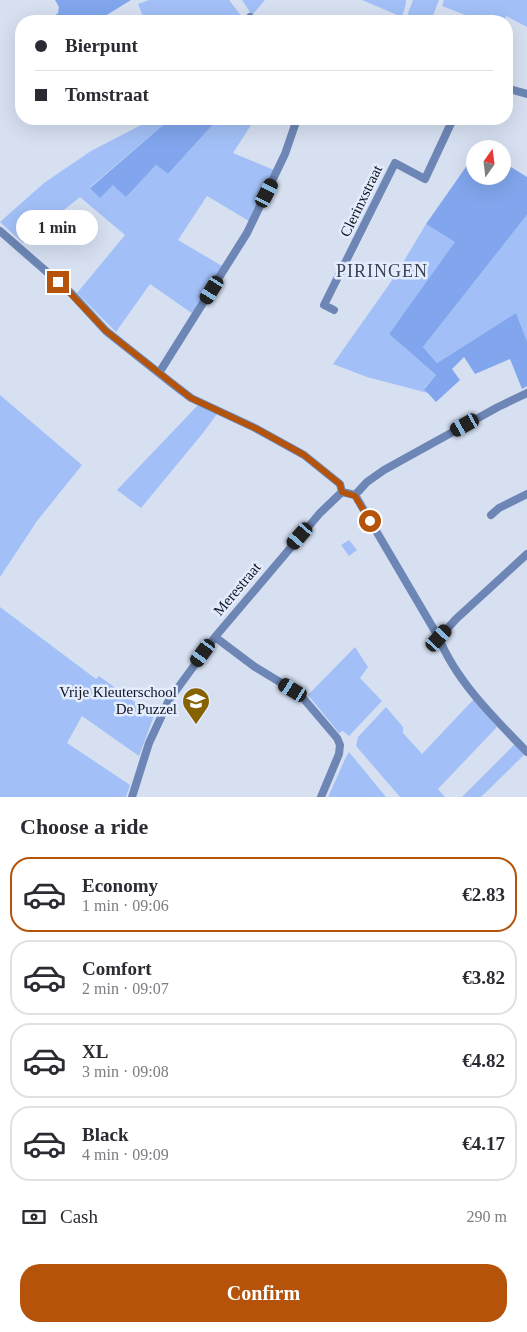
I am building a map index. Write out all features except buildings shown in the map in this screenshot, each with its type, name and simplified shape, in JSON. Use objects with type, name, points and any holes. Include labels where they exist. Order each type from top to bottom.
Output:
[{"type":"street","points":[[513,90],[527,94]]},
{"type":"street","points":[[159,373],[247,233],[282,161],[295,125]]},
{"type":"street","name":"Clerinxstraat","points":[[334,310],[324,305],[395,163],[425,180],[450,125]]},
{"type":"street","points":[[0,231],[70,293],[106,331],[191,398],[255,428],[304,455],[340,484],[342,492],[355,496],[458,672],[477,697],[527,752]]},
{"type":"street","points":[[355,496],[368,482],[384,470],[527,393]]},
{"type":"street","name":"Merestraat","points":[[132,797],[149,743],[169,700],[215,637],[320,513],[342,492]]},
{"type":"street","points":[[491,515],[499,508],[526,497]]},
{"type":"street","points":[[439,638],[456,619],[527,554]]},
{"type":"street","points":[[215,637],[255,668],[303,698],[337,738],[340,745],[339,754],[321,797]]},
{"type":"shaded area","points":[[55,0],[131,0],[107,15],[55,15],[58,13],[59,7]]},
{"type":"shaded area","points":[[149,0],[229,0],[240,15],[143,15],[138,4]]},
{"type":"shaded area","points":[[242,0],[265,0],[252,15]]},
{"type":"shaded area","points":[[362,0],[406,0],[403,15],[397,15]]},
{"type":"shaded area","points":[[413,0],[439,0],[433,15],[407,15]]},
{"type":"shaded area","points":[[444,0],[527,0],[527,27],[513,20],[513,15],[465,15],[442,6]]},
{"type":"shaded area","points":[[141,125],[163,125],[90,187],[100,197],[113,185],[126,196],[156,165],[168,174],[213,125],[251,125],[233,153],[274,170],[249,221],[207,196],[178,240],[222,266],[193,314],[150,284],[116,332],[77,293],[125,235],[80,197],[23,243],[0,222],[44,183],[91,151]]},
{"type":"shaded area","points":[[163,125],[213,125],[168,174],[156,165],[126,197],[113,185],[100,198],[90,188]]},
{"type":"shaded area","points":[[466,167],[466,185],[511,185],[511,167],[527,177],[527,215],[423,347],[437,363],[516,313],[527,341],[527,386],[522,389],[510,359],[475,374],[464,357],[452,369],[460,380],[436,402],[424,389],[436,375],[389,334],[455,242],[426,224]]},
{"type":"shaded area","points":[[527,215],[527,341],[516,313],[437,363],[423,347]]},
{"type":"shaded area","points":[[426,224],[456,242],[389,334],[436,375],[424,388],[428,393],[367,377],[333,364],[395,276]]},
{"type":"shaded area","points":[[0,395],[82,465],[37,521],[0,577]]},
{"type":"shaded area","points":[[198,405],[217,414],[141,508],[117,490]]},
{"type":"shaded area","points":[[349,540],[357,550],[349,556],[341,545]]},
{"type":"shaded area","points":[[0,607],[96,679],[99,676],[154,716],[139,756],[82,716],[67,743],[130,785],[126,797],[0,797]]},
{"type":"shaded area","points":[[355,647],[368,667],[360,678],[382,701],[349,736],[343,731],[339,733],[308,695]]},
{"type":"shaded area","points":[[474,699],[497,727],[438,789],[445,797],[400,797],[356,746],[358,737],[386,707],[403,727],[403,733],[422,754]]},
{"type":"shaded area","points":[[515,744],[524,755],[481,797],[462,797]]},
{"type":"shaded area","points":[[349,752],[386,797],[328,797]]},
{"type":"place","name":"Vrije Kleuterschool De Puzzel","points":[[196,725]]},
{"type":"district","name":"PIRINGEN","points":[[382,271]]},
{"type":"route","points":[[58,282],[106,331],[191,398],[255,428],[304,455],[340,484],[342,492],[355,496],[370,521]]}]
